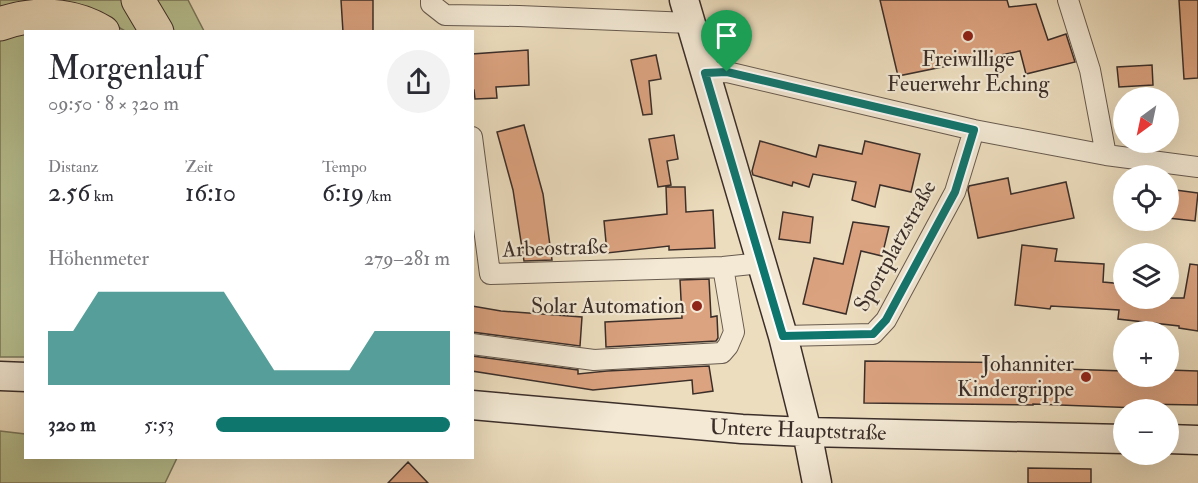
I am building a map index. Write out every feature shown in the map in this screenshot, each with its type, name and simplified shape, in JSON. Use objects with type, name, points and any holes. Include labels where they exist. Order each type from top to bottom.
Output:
[{"type":"highway","points":[[138,0],[156,30]]},
{"type":"highway","points":[[0,24],[14,19],[36,16],[60,17],[81,22],[99,30]]},
{"type":"main road","points":[[687,12],[783,336],[817,483]]},
{"type":"main road","points":[[0,376],[24,377]]},
{"type":"main road","name":"Untere Hauptstraße","points":[[474,405],[742,429],[1113,438]]},
{"type":"main road","points":[[1179,440],[1198,440]]},
{"type":"street","points":[[431,0],[431,4],[445,15],[519,16],[687,12]]},
{"type":"street","points":[[1068,0],[1090,70],[1106,155]]},
{"type":"street","points":[[705,73],[727,72],[974,130],[1106,155],[1198,167]]},
{"type":"street","name":"Sportplatzstraße","points":[[783,336],[873,334],[886,320],[955,192],[974,130]]},
{"type":"street","name":"Arbeostraße","points":[[474,152],[490,274],[723,267],[761,263]]},
{"type":"street","points":[[474,344],[594,360],[722,353],[734,332],[723,267]]},
{"type":"green space","points":[[0,0],[127,0],[147,30],[123,30],[110,22],[0,10]]},
{"type":"green space","points":[[148,0],[188,0],[203,30],[167,30]]},
{"type":"green space","points":[[24,32],[24,357],[0,357],[0,37]]},
{"type":"green space","points":[[0,431],[24,434],[24,459],[177,459],[165,483],[0,483]]},
{"type":"building","points":[[341,0],[373,0],[373,30],[343,30]]},
{"type":"building","name":"Freiwillige Feuerwehr Eching","points":[[880,0],[1007,0],[1009,7],[1036,4],[1048,40],[1066,34],[1075,62],[1026,74],[1020,51],[898,76]]},
{"type":"building","points":[[1179,0],[1198,0],[1198,78],[1184,79]]},
{"type":"building","points":[[528,50],[529,85],[496,87],[497,98],[475,99],[474,54]]},
{"type":"building","points":[[656,55],[661,79],[649,81],[652,114],[643,115],[631,60]]},
{"type":"building","points":[[1152,65],[1153,85],[1119,87],[1117,67]]},
{"type":"building","points":[[524,125],[543,194],[552,260],[524,261],[513,190],[497,132]]},
{"type":"building","points":[[674,135],[678,159],[667,161],[671,185],[658,187],[649,139]]},
{"type":"building","points":[[760,141],[816,157],[819,145],[862,154],[865,141],[920,154],[911,192],[880,185],[875,207],[852,200],[856,182],[813,174],[809,187],[793,182],[792,186],[753,175]]},
{"type":"building","points":[[1008,178],[1011,194],[1066,182],[1074,218],[978,238],[969,186]]},
{"type":"building","points":[[666,187],[685,187],[686,212],[713,210],[715,248],[669,250],[669,246],[607,253],[604,221],[667,214]]},
{"type":"building","points":[[1179,190],[1198,193],[1195,221],[1179,219]]},
{"type":"building","points":[[783,212],[813,217],[810,243],[779,239]]},
{"type":"building","points":[[853,222],[889,227],[882,256],[861,251],[846,314],[803,304],[814,258],[843,264]]},
{"type":"building","points":[[1022,245],[1057,249],[1055,261],[1104,264],[1103,282],[1113,283],[1113,309],[1179,309],[1179,298],[1184,298],[1190,264],[1198,265],[1198,331],[1179,328],[1179,321],[1118,319],[1119,310],[1051,306],[1050,309],[1015,305]]},
{"type":"building","points":[[709,279],[711,317],[717,316],[718,338],[716,341],[606,347],[605,322],[682,318],[680,280]]},
{"type":"building","points":[[474,306],[501,311],[582,317],[580,346],[474,332]]},
{"type":"building","points":[[474,356],[578,370],[578,374],[709,366],[713,391],[693,394],[692,380],[593,390],[474,371]]},
{"type":"building","points":[[865,361],[1033,363],[1033,368],[1113,371],[1113,387],[1179,387],[1179,370],[1198,371],[1198,405],[1179,405],[1179,399],[1113,399],[1113,407],[864,403]]},
{"type":"building","points":[[408,462],[428,483],[388,483]]},
{"type":"building","points":[[1028,468],[1091,469],[1091,483],[1028,483]]},
{"type":"place","name":"Freiwillige Feuerwehr Eching","points":[[968,36]]},
{"type":"place","name":"Solar Automation","points":[[697,306]]},
{"type":"place","name":"Johanniter Kindergrippe","points":[[1086,377]]},
{"type":"route","points":[[727,72],[974,130],[955,192],[886,320],[873,334],[783,336],[705,73],[727,72]]}]
